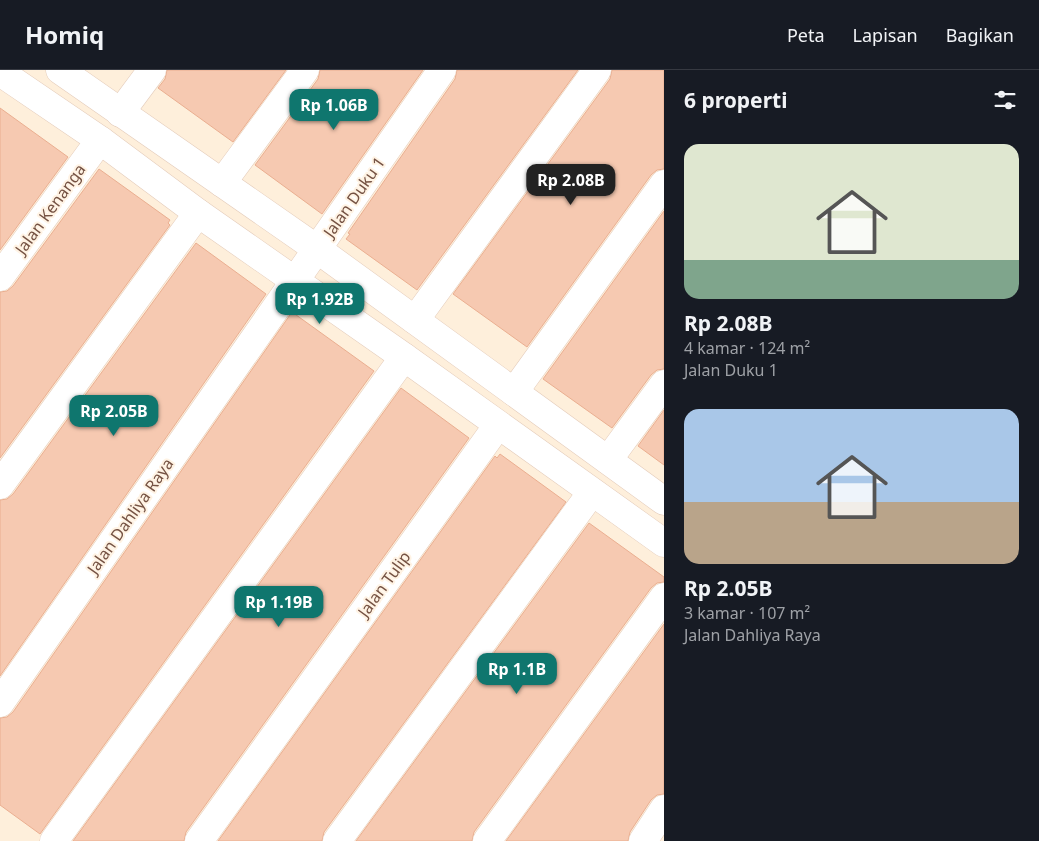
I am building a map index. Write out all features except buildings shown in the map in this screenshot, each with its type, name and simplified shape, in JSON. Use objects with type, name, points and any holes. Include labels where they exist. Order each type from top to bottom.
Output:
[{"type":"street","points":[[60,70],[317,250],[664,501]]},
{"type":"street","points":[[120,113],[152,70]]},
{"type":"street","points":[[222,183],[305,70]]},
{"type":"street","name":"Jalan Duku 1","points":[[294,280],[317,250],[442,70]]},
{"type":"street","points":[[414,320],[597,70]]},
{"type":"street","points":[[0,71],[100,140],[198,213],[404,357],[664,543]]},
{"type":"street","name":"Jalan Kenanga","points":[[0,277],[100,140]]},
{"type":"street","points":[[514,392],[664,184]]},
{"type":"street","points":[[0,485],[198,213]]},
{"type":"street","name":"Jalan Dahliya Raya","points":[[0,703],[294,280]]},
{"type":"street","points":[[54,841],[404,357]]},
{"type":"street","points":[[608,460],[664,384]]},
{"type":"street","name":"Jalan Tulip","points":[[199,841],[498,425]]},
{"type":"street","points":[[337,841],[592,492]]},
{"type":"street","points":[[487,841],[664,597]]},
{"type":"street","points":[[643,841],[664,809]]}]
